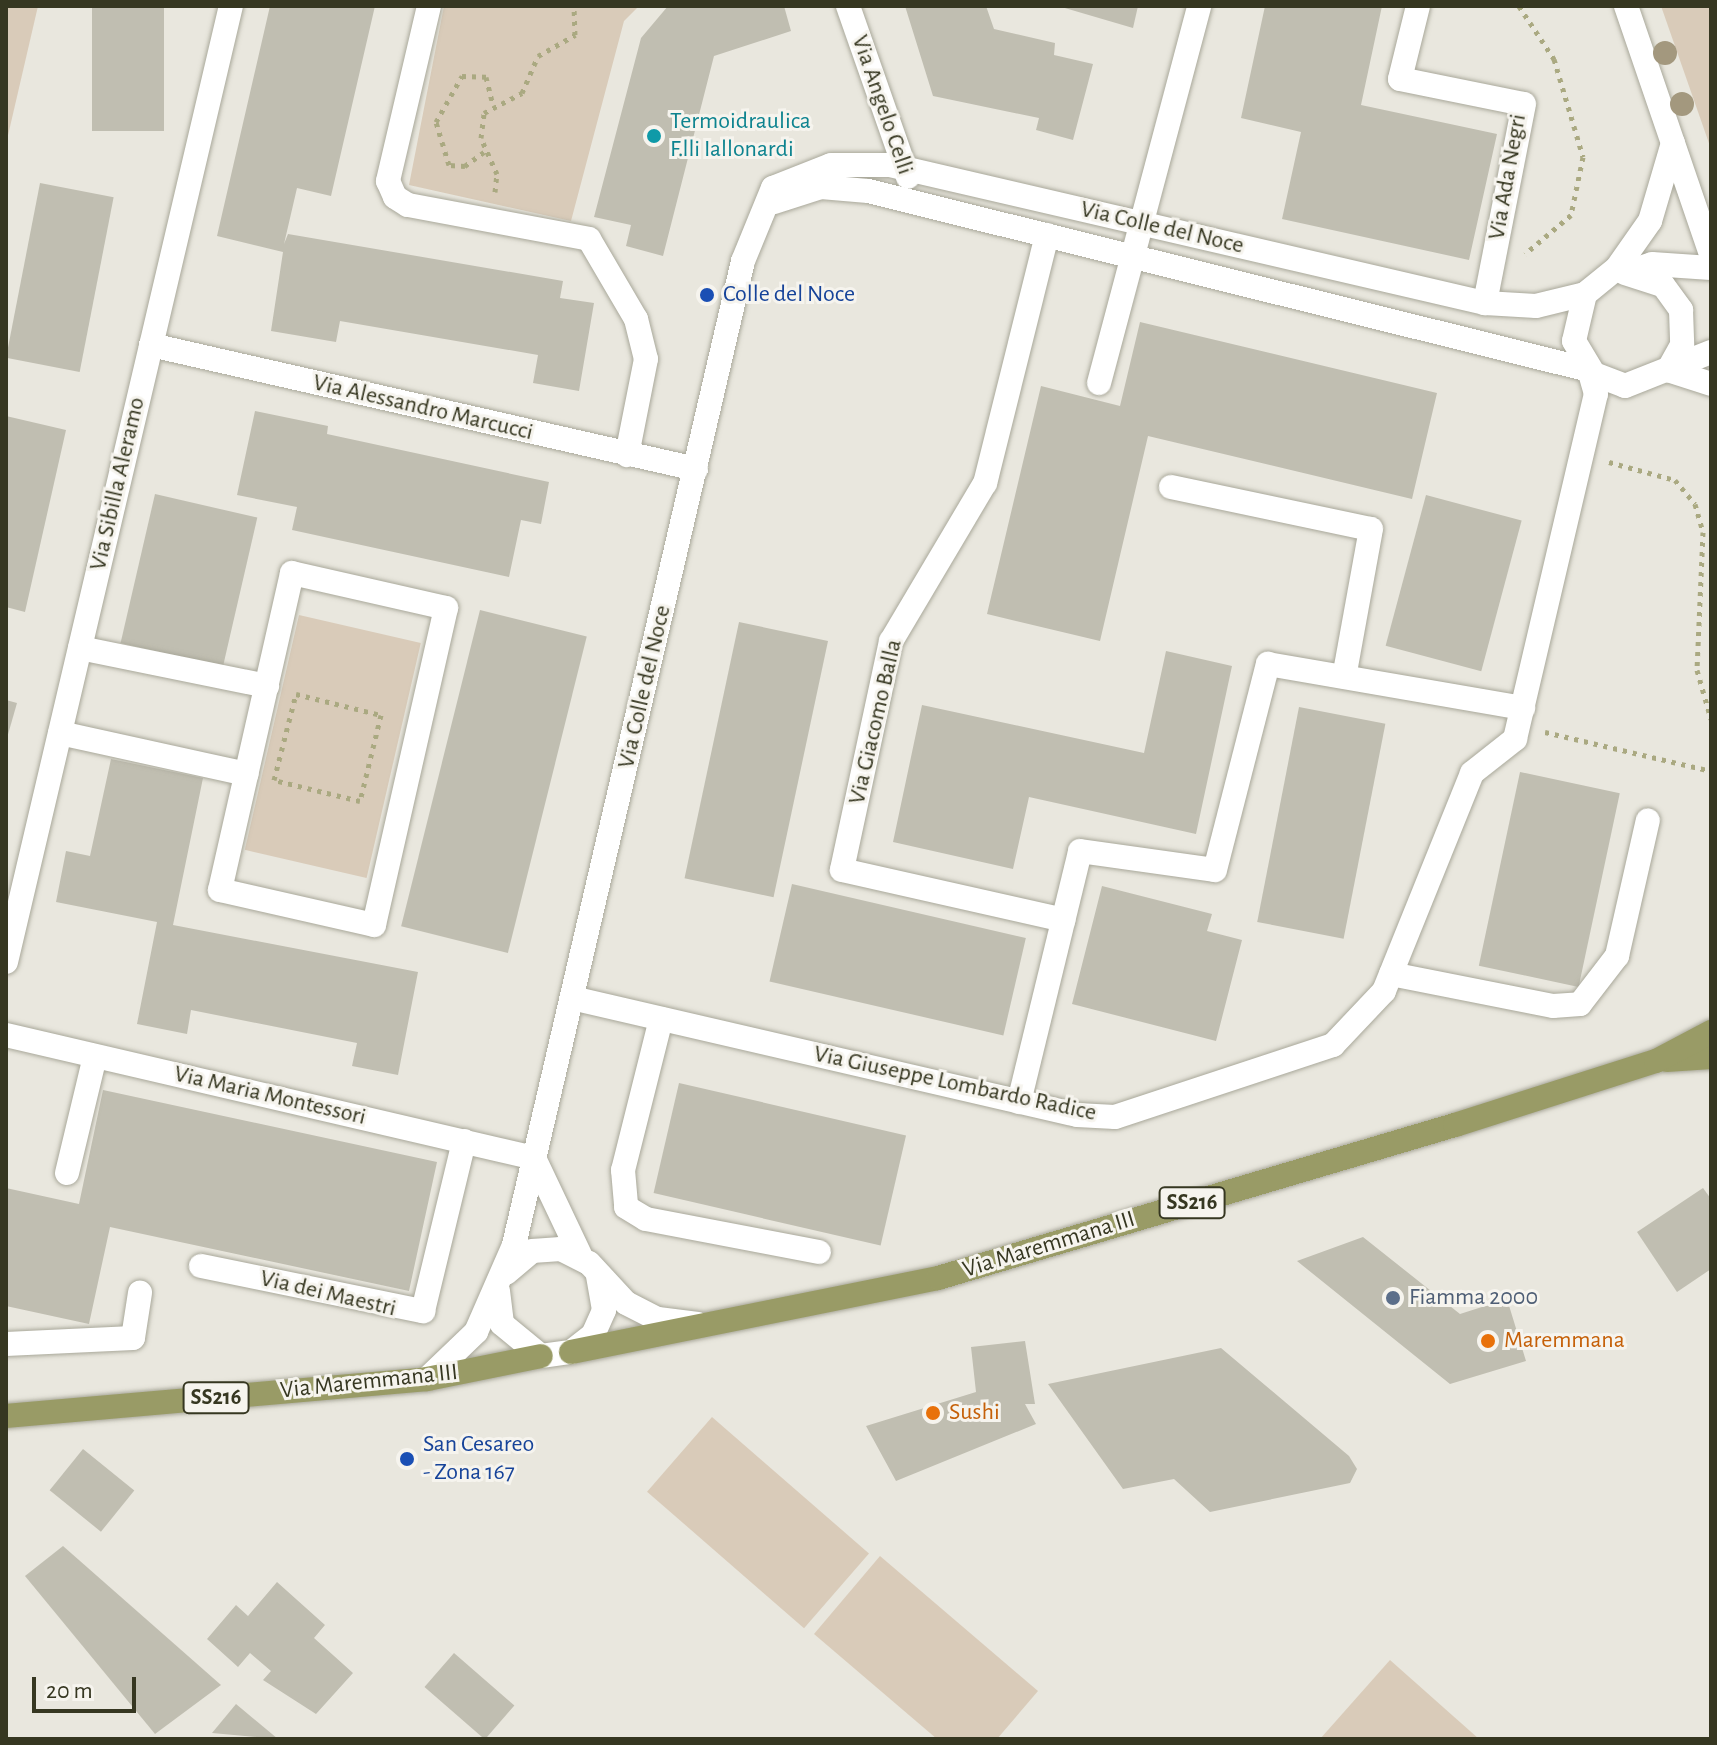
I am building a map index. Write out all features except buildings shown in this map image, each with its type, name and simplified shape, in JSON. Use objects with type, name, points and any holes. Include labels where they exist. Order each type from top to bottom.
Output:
[{"type":"main road","name":"Via Maremmana III","points":[[571,1352],[722,1325],[938,1278],[1656,1061],[1711,1032]]},
{"type":"main road","name":"Via Maremmana III","points":[[1656,1061],[1711,1057]]},
{"type":"main road","name":"Via Maremmana III","points":[[6,1416],[427,1379],[541,1356]]},
{"type":"street","name":"Via Sibilla Aleramo","points":[[6,962],[231,6]]},
{"type":"street","points":[[429,6],[388,181],[408,205],[589,239],[636,319],[646,359],[627,455]]},
{"type":"street","name":"Via Angelo Celli","points":[[848,6],[917,203]]},
{"type":"street","points":[[1099,383],[1199,6]]},
{"type":"street","name":"Via Ada Negri","points":[[1418,6],[1400,79],[1524,104],[1485,303]]},
{"type":"street","points":[[1626,6],[1711,254]]},
{"type":"street","name":"Via Colle del Noce","points":[[1615,276],[1650,221],[1673,143]]},
{"type":"street","name":"Via Colle del Noce","points":[[541,1356],[507,1331],[501,1283],[534,1158],[758,218],[773,188],[796,175],[831,165],[904,168],[1485,303],[1536,306],[1585,294],[1615,276],[1652,264],[1711,268]]},
{"type":"street","name":"Via Colle del Noce","points":[[758,218],[783,197],[821,187],[917,203],[1589,370],[1608,382],[1639,385]]},
{"type":"street","name":"Via Giacomo Balla","points":[[1047,235],[985,483],[891,641],[842,870],[1063,920]]},
{"type":"street","points":[[1615,276],[1663,285],[1681,310],[1682,345],[1668,370]]},
{"type":"street","points":[[1585,294],[1572,328],[1589,370]]},
{"type":"street","name":"Via Alessandro Marcucci","points":[[151,345],[696,469]]},
{"type":"street","points":[[1639,385],[1711,352]]},
{"type":"street","name":"Via Giuseppe Lombardo Radice","points":[[572,998],[1019,1102],[1115,1117],[1298,1062],[1349,1035],[1391,974],[1450,814],[1472,773],[1515,739],[1596,394],[1589,370]]},
{"type":"street","points":[[1668,370],[1711,384]]},
{"type":"street","name":"Via Giuseppe Lombardo Radice","points":[[1584,450],[1611,404],[1639,385]]},
{"type":"street","points":[[1171,487],[1371,529],[1344,677]]},
{"type":"street","points":[[292,573],[446,608],[374,925],[220,890],[247,774],[292,573]]},
{"type":"street","points":[[80,648],[267,686]]},
{"type":"street","points":[[1019,1102],[1080,851],[1215,870],[1268,664],[1344,677],[1520,717]]},
{"type":"street","points":[[60,733],[247,774]]},
{"type":"street","points":[[1391,974],[1553,1006],[1580,1004],[1617,956],[1648,820]]},
{"type":"street","points":[[661,1019],[623,1170],[626,1207],[646,1219],[819,1252]]},
{"type":"street","name":"Via Maria Montessori","points":[[6,1035],[534,1158]]},
{"type":"street","points":[[67,1173],[95,1056]]},
{"type":"street","name":"Via dei Maestri","points":[[201,1266],[423,1311],[464,1141]]},
{"type":"street","points":[[534,1158],[605,1296],[600,1323],[571,1352],[541,1356]]},
{"type":"street","name":"Via Colle del Noce","points":[[427,1379],[453,1360],[501,1283],[539,1249],[588,1264]]},
{"type":"street","points":[[588,1264],[626,1303],[658,1319],[722,1325]]},
{"type":"street","points":[[6,1344],[133,1338],[140,1293]]},
{"type":"path","points":[[490,221],[497,174],[484,152],[481,122],[493,106],[522,93],[538,56],[575,35],[574,6]]},
{"type":"path","points":[[1493,262],[1544,245],[1559,232],[1582,182],[1566,87],[1519,6]]},
{"type":"path","points":[[484,152],[465,166],[449,165],[436,122],[462,76],[490,81],[493,106]]},
{"type":"path","points":[[1584,450],[1661,474],[1695,504],[1703,532],[1696,655],[1711,719]]},
{"type":"path","points":[[296,694],[381,715],[360,801],[274,780],[296,694]]},
{"type":"path","points":[[1520,717],[1711,771]]},
{"type":"shaded area","points":[[6,6],[38,6],[6,144]]},
{"type":"shaded area","points":[[444,6],[639,6],[624,21],[571,221],[409,185]]},
{"type":"shaded area","points":[[1661,6],[1711,6],[1711,149]]},
{"type":"shaded area","points":[[299,615],[421,643],[367,878],[245,850]]},
{"type":"shaded area","points":[[712,1417],[869,1553],[804,1628],[647,1492]]},
{"type":"shaded area","points":[[880,1556],[1038,1691],[997,1739],[937,1739],[814,1634]]},
{"type":"shaded area","points":[[1390,1660],[1479,1739],[1320,1739]]},
{"type":"place","name":"Termoidraulica F.lli Iallonardi","points":[[654,136]]},
{"type":"place","name":"Colle del Noce","points":[[707,295]]},
{"type":"place","name":"Fiamma 2000","points":[[1393,1298]]},
{"type":"place","name":"Maremmana","points":[[1488,1341]]},
{"type":"place","name":"Sushi","points":[[933,1413]]},
{"type":"place","name":"San Cesareo - Zona 167","points":[[407,1459]]}]
